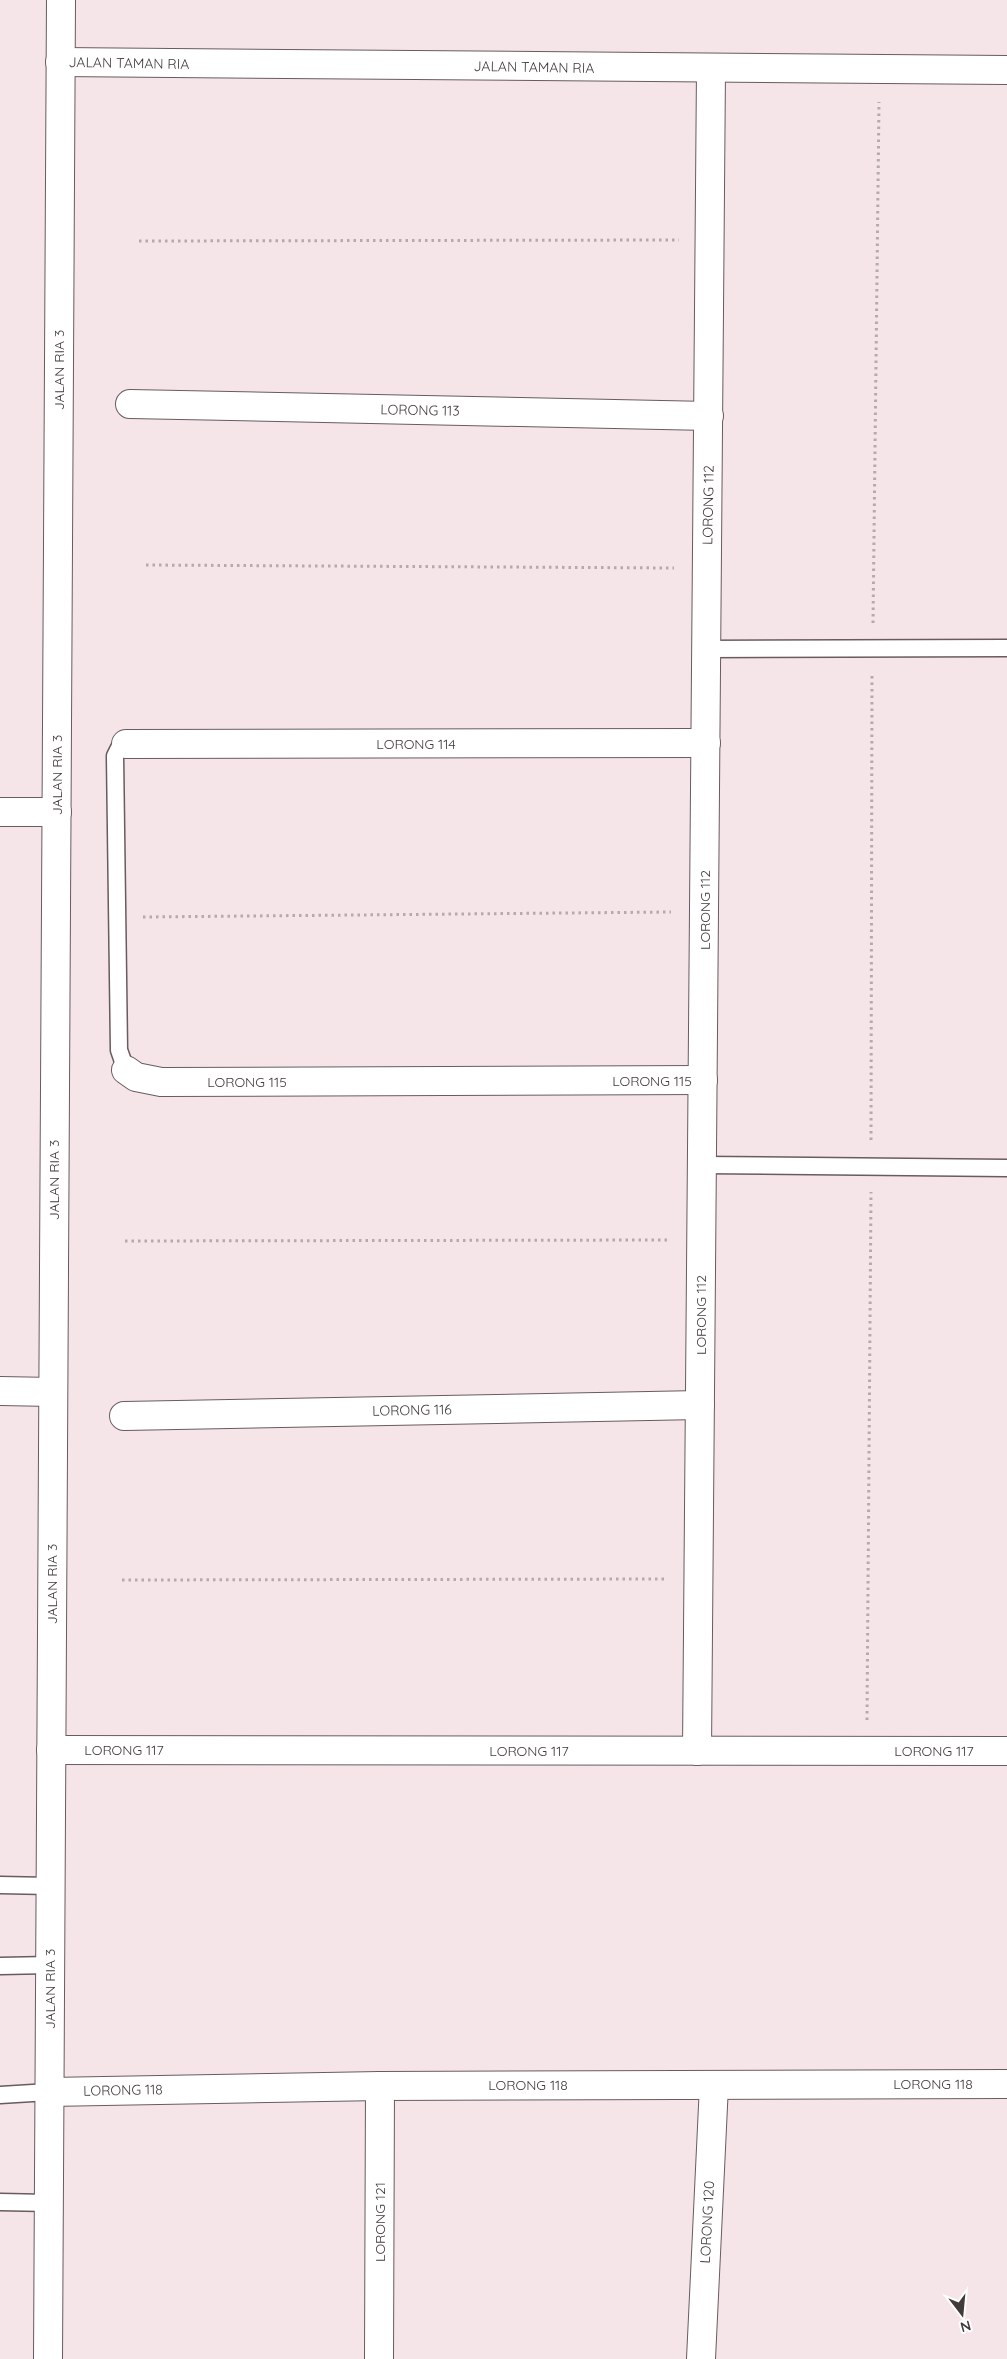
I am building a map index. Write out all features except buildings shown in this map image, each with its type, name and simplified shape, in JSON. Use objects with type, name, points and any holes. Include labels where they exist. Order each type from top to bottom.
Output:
[{"type":"street","name":"JALAN RIA 3","points":[[48,2359],[61,0]]},
{"type":"street","name":"JALAN TAMAN RIA","points":[[60,62],[711,69],[880,68],[1007,70]]},
{"type":"street","name":"LORONG 112","points":[[697,1751],[711,69]]},
{"type":"street","name":"LORONG 113","points":[[130,404],[709,416]]},
{"type":"street","name":"LORONG 114","points":[[126,744],[706,744]]},
{"type":"street","points":[[0,812],[56,812]]},
{"type":"street","name":"LORONG 115","points":[[126,1070],[136,1077],[161,1082],[703,1080]]},
{"type":"street","points":[[0,1392],[53,1392]]},
{"type":"street","name":"LORONG 116","points":[[124,1416],[700,1405]]},
{"type":"street","name":"LORONG 117","points":[[51,1750],[1007,1751]]},
{"type":"street","name":"LORONG 118","points":[[49,2092],[380,2086],[1007,2084]]},
{"type":"street","name":"LORONG 120","points":[[701,2359],[714,2085]]},
{"type":"street","name":"LORONG 121","points":[[379,2359],[380,2086]]},
{"type":"lane","points":[[706,649],[1007,648]]},
{"type":"lane","name":"LORONG 115","points":[[126,744],[120,748],[115,756],[119,1050],[126,1070]]},
{"type":"lane","points":[[702,1165],[1007,1168]]},
{"type":"lane","points":[[0,1885],[50,1886]]},
{"type":"lane","points":[[0,1966],[50,1965]]},
{"type":"lane","points":[[0,2095],[49,2092]]},
{"type":"lane","points":[[0,2202],[49,2202]]},
{"type":"path","points":[[866,1751],[871,1167],[872,649],[880,68]]},
{"type":"path","points":[[140,241],[710,240]]},
{"type":"path","points":[[146,565],[708,568]]},
{"type":"path","points":[[117,917],[705,912]]},
{"type":"path","points":[[125,1241],[702,1240]]},
{"type":"path","points":[[122,1580],[699,1579]]}]
